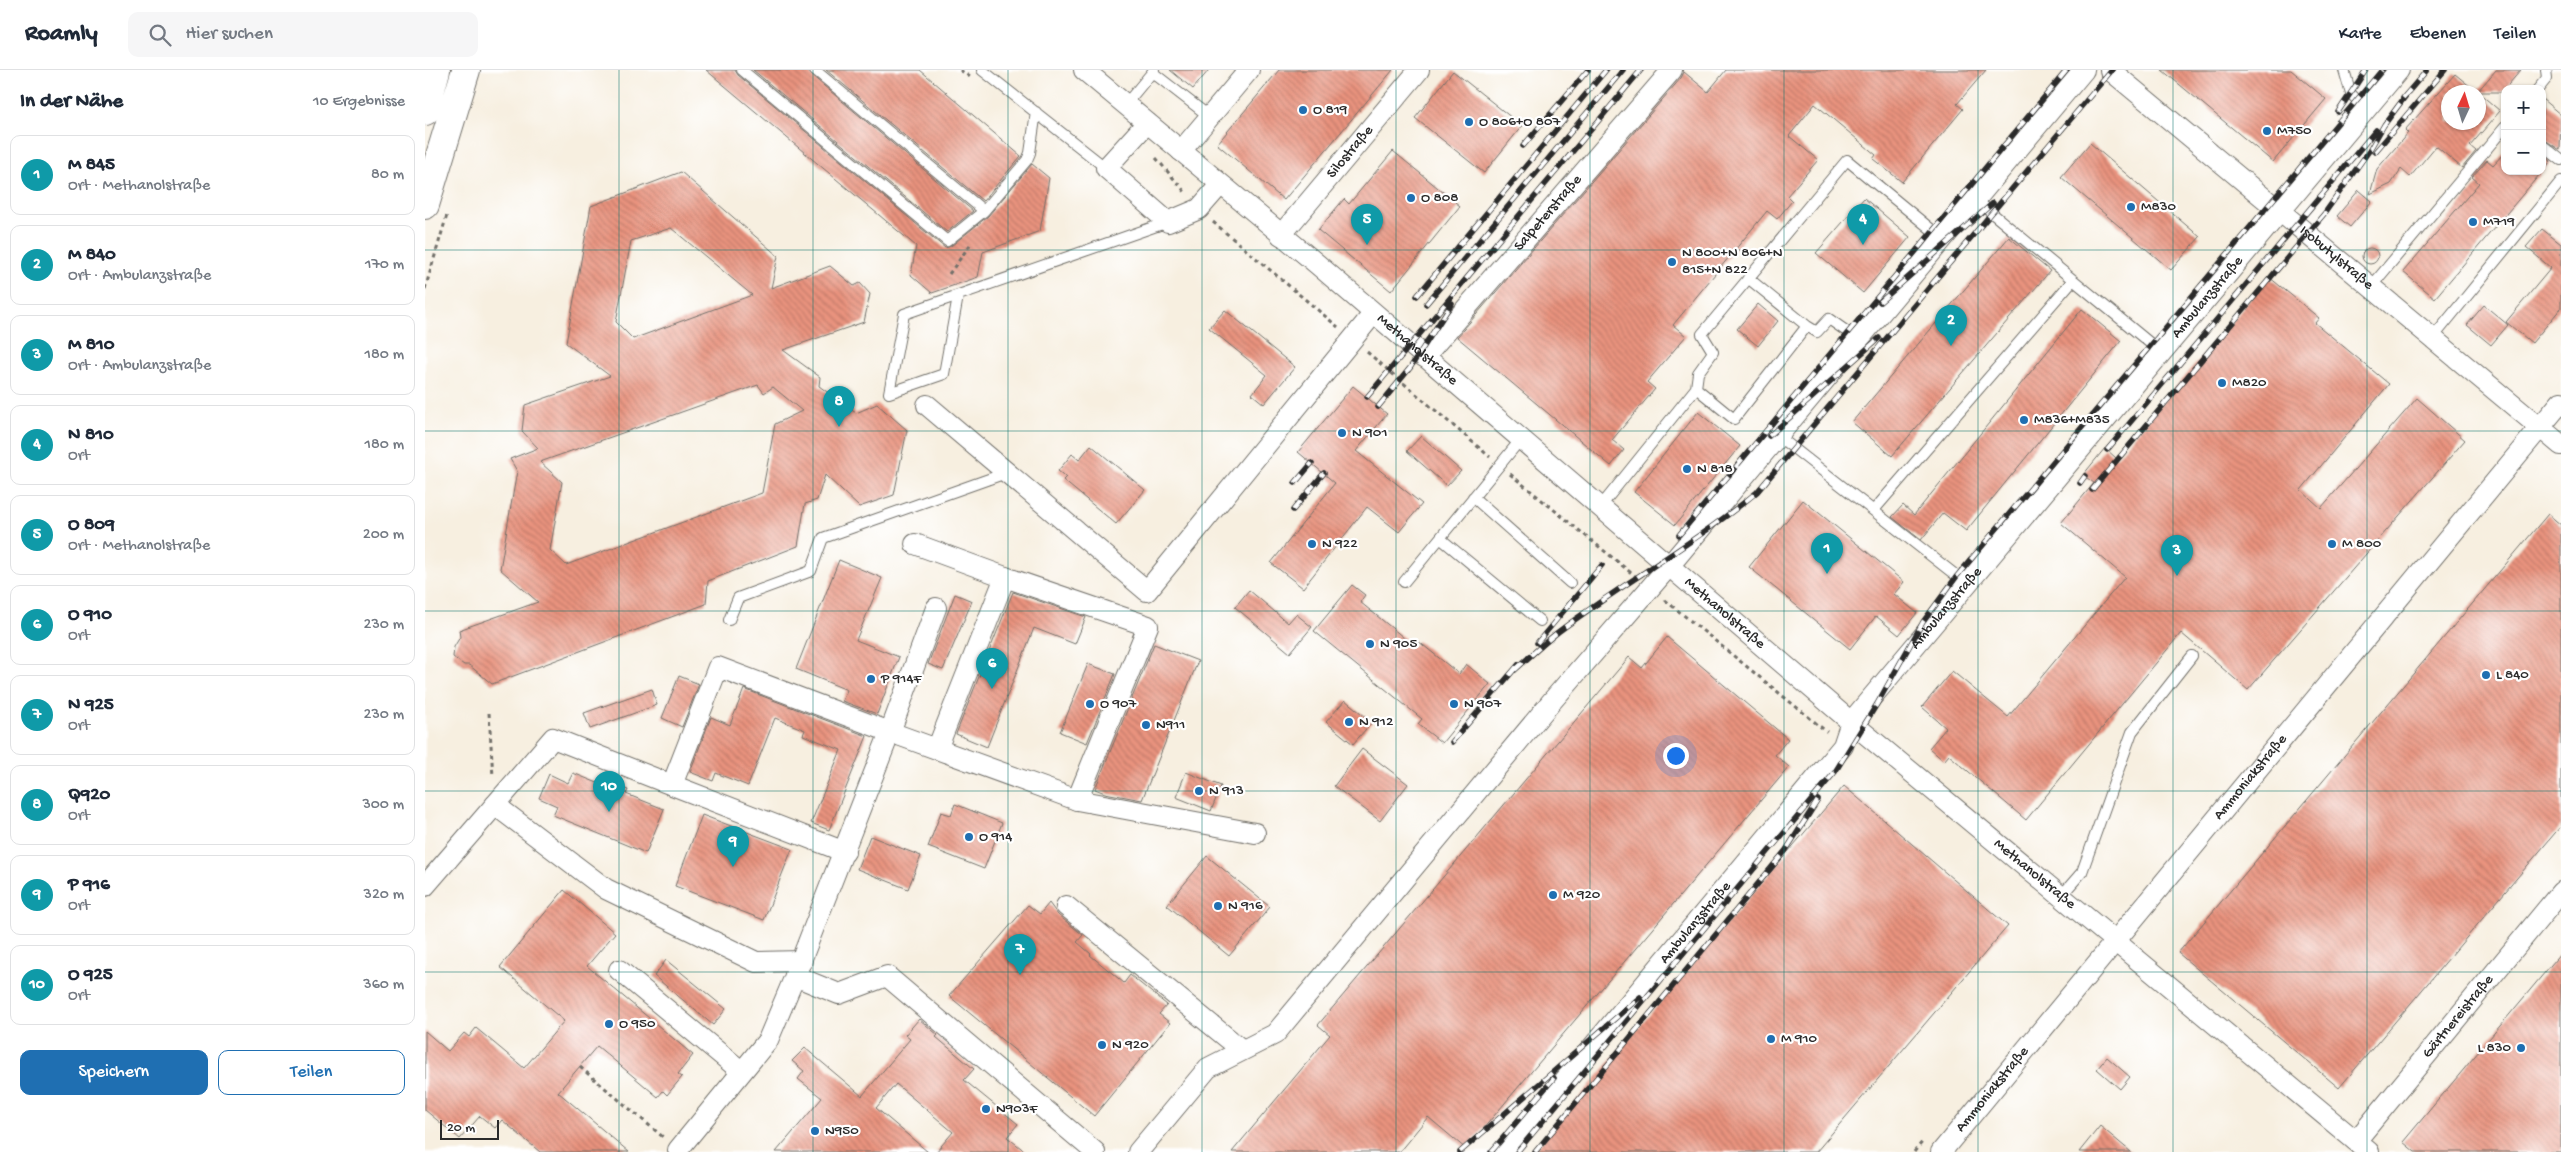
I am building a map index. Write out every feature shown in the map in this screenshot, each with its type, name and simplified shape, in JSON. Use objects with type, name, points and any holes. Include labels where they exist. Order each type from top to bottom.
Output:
[{"type":"main road","points":[[425,111],[436,70]]},
{"type":"main road","points":[[425,205],[466,70]]},
{"type":"street","name":"Methanolstraße","points":[[1084,70],[1125,105],[1142,129],[1181,151],[1601,506],[1851,722],[2363,1146]]},
{"type":"street","points":[[1181,151],[1249,70]]},
{"type":"street","name":"Silostraße","points":[[1281,235],[1419,70]]},
{"type":"street","name":"Salpeterstraße","points":[[1424,357],[1672,70]]},
{"type":"street","points":[[1138,1152],[1208,1068],[1275,1034],[1546,708],[1670,566],[2084,70]]},
{"type":"street","name":"Isobutylstraße","points":[[2110,70],[2561,445]]},
{"type":"street","name":"Ambulanzstraße","points":[[1505,1152],[1843,746],[1851,722],[2399,70]]},
{"type":"street","points":[[1142,129],[1106,168],[1168,222],[1199,209],[1220,185]]},
{"type":"street","points":[[927,405],[1147,591],[1373,314]]},
{"type":"street","name":"Ammoniakstraße","points":[[1941,1152],[2561,402]]},
{"type":"street","points":[[915,544],[1148,626],[1077,800]]},
{"type":"street","points":[[937,749],[1005,576]]},
{"type":"street","points":[[679,1151],[741,1071],[768,1040],[845,852],[936,608]]},
{"type":"street","points":[[672,785],[718,667],[1077,800],[1255,833]]},
{"type":"street","points":[[425,886],[553,738],[845,852]]},
{"type":"street","points":[[495,805],[606,889],[756,962],[798,968],[839,994],[887,976],[1095,1152]]},
{"type":"street","name":"Gärtnereistraße","points":[[2363,1146],[2561,892]]},
{"type":"street","points":[[1066,906],[1242,1050]]},
{"type":"street","points":[[619,970],[741,1071]]},
{"type":"lane","points":[[742,70],[947,241],[984,212],[1027,160],[1030,153],[1036,112]]},
{"type":"lane","points":[[815,70],[984,212]]},
{"type":"lane","points":[[982,70],[1106,168]]},
{"type":"lane","points":[[2344,70],[2351,94],[2366,109]]},
{"type":"lane","points":[[2541,85],[2547,78],[2546,70]]},
{"type":"lane","points":[[1125,105],[1153,71],[1209,117]]},
{"type":"lane","points":[[2370,288],[2502,130]]},
{"type":"lane","points":[[2546,148],[2561,160]]},
{"type":"lane","points":[[1601,506],[1696,388],[1698,373],[1713,352],[1702,334],[1847,160],[1943,239]]},
{"type":"lane","points":[[2432,339],[2561,181]]},
{"type":"lane","points":[[1976,200],[2162,353]]},
{"type":"lane","points":[[958,296],[944,374],[889,393],[904,314],[1168,222]]},
{"type":"lane","points":[[1748,278],[1817,332],[1829,319],[1859,340]]},
{"type":"lane","points":[[1874,510],[2073,280]]},
{"type":"lane","points":[[1696,388],[1734,419],[1807,326]]},
{"type":"lane","points":[[1778,436],[1967,584]]},
{"type":"lane","points":[[1404,582],[1521,439]]},
{"type":"lane","points":[[729,620],[738,598],[811,571],[823,538],[1006,473]]},
{"type":"lane","points":[[1473,497],[1570,583]]},
{"type":"lane","points":[[1440,538],[1540,621]]},
{"type":"lane","points":[[2061,896],[2082,872],[2132,732],[2192,656]]},
{"type":"path","points":[[1142,129],[1199,209],[1499,465],[1843,746]]},
{"type":"path","points":[[489,713],[495,805]]},
{"type":"path","points":[[580,1067],[679,1151]]},
{"type":"building","points":[[706,70],[735,70],[738,75],[945,248],[951,246],[988,216],[1032,164],[1049,178],[1040,231],[983,252],[978,277],[932,293],[911,275],[916,246]]},
{"type":"building","points":[[753,70],[808,70],[811,75],[973,211],[947,232]]},
{"type":"building","points":[[826,70],[920,70],[1021,156],[983,201]]},
{"type":"building","points":[[1170,70],[1209,70],[1193,89]]},
{"type":"building","name":"O 819","points":[[1279,70],[1393,70],[1284,200],[1217,144]]},
{"type":"building","name":"N 800+N 806+N 815+N 822","points":[[1726,70],[1986,70],[1957,104],[1963,109],[1902,182],[1873,159],[1876,155],[1815,104],[1789,136],[1818,160],[1787,196],[1792,201],[1777,219],[1767,211],[1673,325],[1686,336],[1647,382],[1655,389],[1612,440],[1624,450],[1611,466],[1457,337],[1681,78],[1684,72],[1708,92]]},
{"type":"building","name":"M750","points":[[2162,70],[2291,70],[2326,99],[2273,162]]},
{"type":"building","points":[[2496,70],[2521,70],[2508,85],[2501,85],[2501,92],[2486,92],[2486,85],[2483,85]]},
{"type":"building","name":"O 806+O 807","points":[[1453,71],[1522,126],[1484,173],[1415,118]]},
{"type":"building","points":[[2455,74],[2468,85],[2445,85]]},
{"type":"building","points":[[2441,90],[2441,130],[2484,130],[2470,146],[2476,151],[2462,168],[2436,146],[2410,177],[2401,169],[2391,184],[2370,194],[2377,169],[2408,133],[2405,130]]},
{"type":"building","points":[[2486,99],[2500,111],[2486,127]]},
{"type":"building","points":[[2546,102],[2561,115],[2560,150],[2546,141]]},
{"type":"building","name":"M830","points":[[2090,143],[2200,237],[2171,270],[2061,177]]},
{"type":"building","points":[[1393,151],[1460,206],[1391,291],[1318,230],[1344,199],[1349,204]]},
{"type":"building","name":"M719","points":[[2501,156],[2501,175],[2539,175],[2435,298],[2403,272],[2479,183],[2472,177],[2487,160],[2493,165]]},
{"type":"building","name":"M719","points":[[2546,157],[2551,161],[2546,167]]},
{"type":"building","points":[[681,172],[778,256],[771,288],[830,266],[854,286],[860,283],[870,294],[864,322],[783,350],[820,377],[819,386],[856,413],[877,404],[907,430],[894,495],[859,507],[825,475],[817,500],[805,504],[798,546],[708,581],[706,604],[492,684],[469,665],[464,665],[453,657],[454,647],[460,637],[459,630],[538,602],[500,569],[517,471],[510,459],[538,448],[522,431],[525,405],[610,376],[566,343],[591,206]],"holes":[[[671,228],[752,295],[633,339],[616,322],[631,241]],[[758,385],[764,393],[773,387],[802,411],[775,424],[762,493],[566,565],[550,550],[562,482],[540,462]]]},
{"type":"building","points":[[2359,190],[2372,201],[2350,227],[2337,216]]},
{"type":"building","points":[[1864,198],[1910,237],[1863,293],[1816,253]]},
{"type":"building","points":[[2542,229],[2561,244],[2561,308],[2532,343],[2506,322],[2551,268],[2526,247]]},
{"type":"building","points":[[2009,237],[2050,271],[1892,456],[1852,422]]},
{"type":"building","points":[[2367,248],[2373,248],[2378,253],[2376,262],[2367,264],[2362,259],[2362,253]]},
{"type":"building","points":[[2269,277],[2319,318],[2315,323],[2389,384],[2301,490],[2321,508],[2417,398],[2465,440],[2248,690],[2181,633],[2026,820],[1949,755],[1944,761],[1929,748],[1946,728],[1922,707],[1952,671],[2008,717],[2125,577],[2061,523],[2094,483],[2083,475],[2105,448],[2116,458]]},
{"type":"building","points":[[1758,304],[1778,321],[1758,346],[1737,329]]},
{"type":"building","points":[[2484,305],[2508,325],[2491,345],[2467,325]]},
{"type":"building","name":"M836+M835","points":[[2082,309],[2121,341],[1966,531],[1943,513],[1921,540],[1892,517],[1903,505],[1914,515]]},
{"type":"building","points":[[1225,310],[1295,367],[1264,404],[1252,394],[1267,375],[1209,328]]},
{"type":"building","points":[[1353,386],[1387,414],[1356,451],[1422,504],[1399,532],[1367,507],[1303,588],[1271,563],[1335,483],[1298,452]]},
{"type":"building","name":"N 818","points":[[1698,412],[1740,446],[1675,525],[1634,492]]},
{"type":"building","points":[[1421,436],[1461,471],[1447,486],[1407,451]]},
{"type":"building","points":[[1091,445],[1145,490],[1116,524],[1063,480],[1066,477],[1058,471],[1072,454],[1079,460]]},
{"type":"building","points":[[1803,500],[1904,582],[1894,594],[1917,613],[1899,635],[1876,616],[1850,649],[1749,567]]},
{"type":"building","name":"L 840","points":[[2548,514],[2561,525],[2561,826],[2339,1088],[2178,953]]},
{"type":"building","points":[[839,560],[882,578],[856,640],[899,657],[877,714],[842,701],[847,690],[796,669]]},
{"type":"building","name":"N 905","points":[[1352,585],[1365,595],[1360,602],[1414,646],[1418,641],[1459,674],[1466,664],[1490,684],[1442,743],[1418,724],[1422,719],[1314,631]]},
{"type":"building","points":[[1249,590],[1288,623],[1296,614],[1312,627],[1290,653],[1235,607]]},
{"type":"building","points":[[1013,592],[1086,617],[1075,644],[1034,628],[987,747],[956,734]]},
{"type":"building","points":[[955,594],[972,601],[943,670],[928,664]]},
{"type":"building","name":"M 920","points":[[1667,637],[1788,739],[1775,755],[1789,767],[1466,1149],[1428,1117],[1399,1152],[1232,1152],[1330,1035],[1318,1025],[1629,657],[1642,668]]},
{"type":"building","name":"N911","points":[[1154,644],[1198,661],[1142,800],[1105,793],[1095,789]]},
{"type":"building","name":"O 907","points":[[1088,664],[1115,674],[1087,743],[1060,732]]},
{"type":"building","points":[[679,676],[699,684],[682,727],[662,718]]},
{"type":"building","points":[[652,689],[657,705],[590,729],[584,713]]},
{"type":"building","points":[[744,689],[867,736],[829,830],[811,823],[841,750],[803,735],[805,730],[775,718],[748,786],[716,773],[713,781],[690,772],[711,717],[730,725]]},
{"type":"building","name":"N 912","points":[[1345,700],[1372,722],[1353,744],[1326,722]]},
{"type":"building","points":[[1362,749],[1408,784],[1380,821],[1334,786]]},
{"type":"building","name":"N 913","points":[[1186,772],[1221,786],[1211,811],[1176,797]]},
{"type":"building","points":[[573,773],[605,786],[607,782],[628,790],[626,794],[664,809],[646,853],[553,815],[557,806],[539,798],[549,774],[568,783]]},
{"type":"building","name":"M 910","points":[[1844,786],[2008,926],[1816,1152],[1533,1152]]},
{"type":"building","name":"O 914","points":[[955,804],[1002,823],[984,869],[928,847],[941,812],[951,815]]},
{"type":"building","points":[[702,815],[792,849],[764,920],[675,886]]},
{"type":"building","points":[[870,836],[921,856],[908,889],[857,869]]},
{"type":"building","name":"N 916","points":[[1207,856],[1270,907],[1229,956],[1167,905]]},
{"type":"building","name":"O 950","points":[[564,890],[615,933],[587,966],[693,1055],[678,1074],[682,1077],[667,1095],[663,1091],[658,1097],[597,1046],[558,1092],[629,1152],[540,1152],[502,1120],[495,1128],[480,1116],[460,1139],[425,1110],[425,1031],[448,1051],[464,1033],[469,1037],[476,1028],[524,1068],[564,1021],[500,967]]},
{"type":"building","points":[[1049,903],[1058,915],[1083,935],[1077,942],[1090,955],[1124,983],[1130,975],[1167,1005],[1159,1014],[1170,1023],[1094,1116],[949,996],[1028,905],[1040,914]]},
{"type":"building","name":"L 830","points":[[2561,953],[2561,1152],[2415,1152],[2403,1142]]},
{"type":"building","points":[[666,960],[726,1009],[713,1025],[654,976]]},
{"type":"building","points":[[919,1019],[938,1035],[936,1037],[974,1069],[964,1080],[1018,1124],[1007,1137],[1026,1152],[936,1152],[953,1132],[896,1084],[876,1108],[928,1152],[776,1152],[822,1098],[798,1079],[804,1071],[792,1061],[805,1048],[862,1096],[910,1039],[905,1035]]},
{"type":"building","points":[[2107,1057],[2130,1077],[2120,1089],[2097,1069]]},
{"type":"building","points":[[2100,1126],[2131,1152],[2079,1152]]},
{"type":"railway","points":[[1523,146],[1588,70]]},
{"type":"railway","points":[[1417,296],[1606,70]]},
{"type":"railway","points":[[1426,304],[1623,70]]},
{"type":"railway","points":[[1367,397],[1641,70]]},
{"type":"railway","points":[[1679,535],[2067,70]]},
{"type":"railway","points":[[1515,670],[1558,632],[1708,529],[1757,492],[2112,70]]},
{"type":"railway","points":[[2338,112],[2366,70]]},
{"type":"railway","points":[[1517,1152],[1835,772],[1877,704],[1923,622],[1957,576],[2382,70]]},
{"type":"railway","points":[[2403,98],[2427,70]]},
{"type":"railway","points":[[2375,152],[2445,70]]},
{"type":"railway","points":[[2092,490],[2324,214],[2407,94]]},
{"type":"railway","points":[[2107,450],[2376,130]]},
{"type":"railway","points":[[1880,302],[1993,203]]},
{"type":"railway","points":[[1378,407],[1410,368],[1452,303]]},
{"type":"railway","points":[[1769,436],[1879,338]]},
{"type":"railway","points":[[1295,483],[1312,463]]},
{"type":"railway","points":[[1293,510],[1324,473]]},
{"type":"railway","points":[[2080,483],[2085,476]]},
{"type":"railway","points":[[1537,643],[1602,565]]},
{"type":"railway","points":[[1452,742],[1519,664]]},
{"type":"railway","points":[[1535,1152],[1786,850],[1818,800]]},
{"type":"railway","points":[[1460,1152],[1640,997]]},
{"type":"railway","points":[[1491,1152],[1554,1078]]},
{"type":"place","name":"O 819","points":[[1303,110]]},
{"type":"place","name":"O 806+O 807","points":[[1469,122]]},
{"type":"place","name":"M750","points":[[2267,131]]},
{"type":"place","name":"O 808","points":[[1411,198]]},
{"type":"place","name":"M830","points":[[2131,207]]},
{"type":"place","name":"M719","points":[[2473,222]]},
{"type":"place","name":"O 809","points":[[1367,245]]},
{"type":"place","name":"N 810","points":[[1863,245]]},
{"type":"place","name":"N 800+N 806+N 815+N 822","points":[[1672,262]]},
{"type":"place","name":"M 840","points":[[1951,346]]},
{"type":"place","name":"M820","points":[[2222,383]]},
{"type":"place","name":"M836+M835","points":[[2024,420]]},
{"type":"place","name":"Q920","points":[[839,427]]},
{"type":"place","name":"N 901","points":[[1342,433]]},
{"type":"place","name":"N 818","points":[[1687,469]]},
{"type":"place","name":"N 922","points":[[1312,544]]},
{"type":"place","name":"M 800","points":[[2332,544]]},
{"type":"place","name":"M 845","points":[[1827,574]]},
{"type":"place","name":"M 810","points":[[2177,576]]},
{"type":"place","name":"N 905","points":[[1370,644]]},
{"type":"place","name":"L 840","points":[[2486,675]]},
{"type":"place","name":"P 914F","points":[[871,679]]},
{"type":"place","name":"O 910","points":[[992,689]]},
{"type":"place","name":"O 907","points":[[1090,704]]},
{"type":"place","name":"N 907","points":[[1454,704]]},
{"type":"place","name":"N 912","points":[[1349,722]]},
{"type":"place","name":"N911","points":[[1146,725]]},
{"type":"place","name":"N 913","points":[[1199,791]]},
{"type":"place","name":"O 925","points":[[609,812]]},
{"type":"place","name":"O 914","points":[[969,837]]},
{"type":"place","name":"P 916","points":[[733,867]]},
{"type":"place","name":"M 920","points":[[1553,895]]},
{"type":"place","name":"N 916","points":[[1218,906]]},
{"type":"place","name":"N 925","points":[[1020,975]]},
{"type":"place","name":"O 950","points":[[609,1024]]},
{"type":"place","name":"M 910","points":[[1771,1039]]},
{"type":"place","name":"N 920","points":[[1102,1045]]},
{"type":"place","name":"L 830","points":[[2521,1048]]},
{"type":"place","name":"N903F","points":[[986,1109]]},
{"type":"place","name":"N950","points":[[815,1131]]}]
